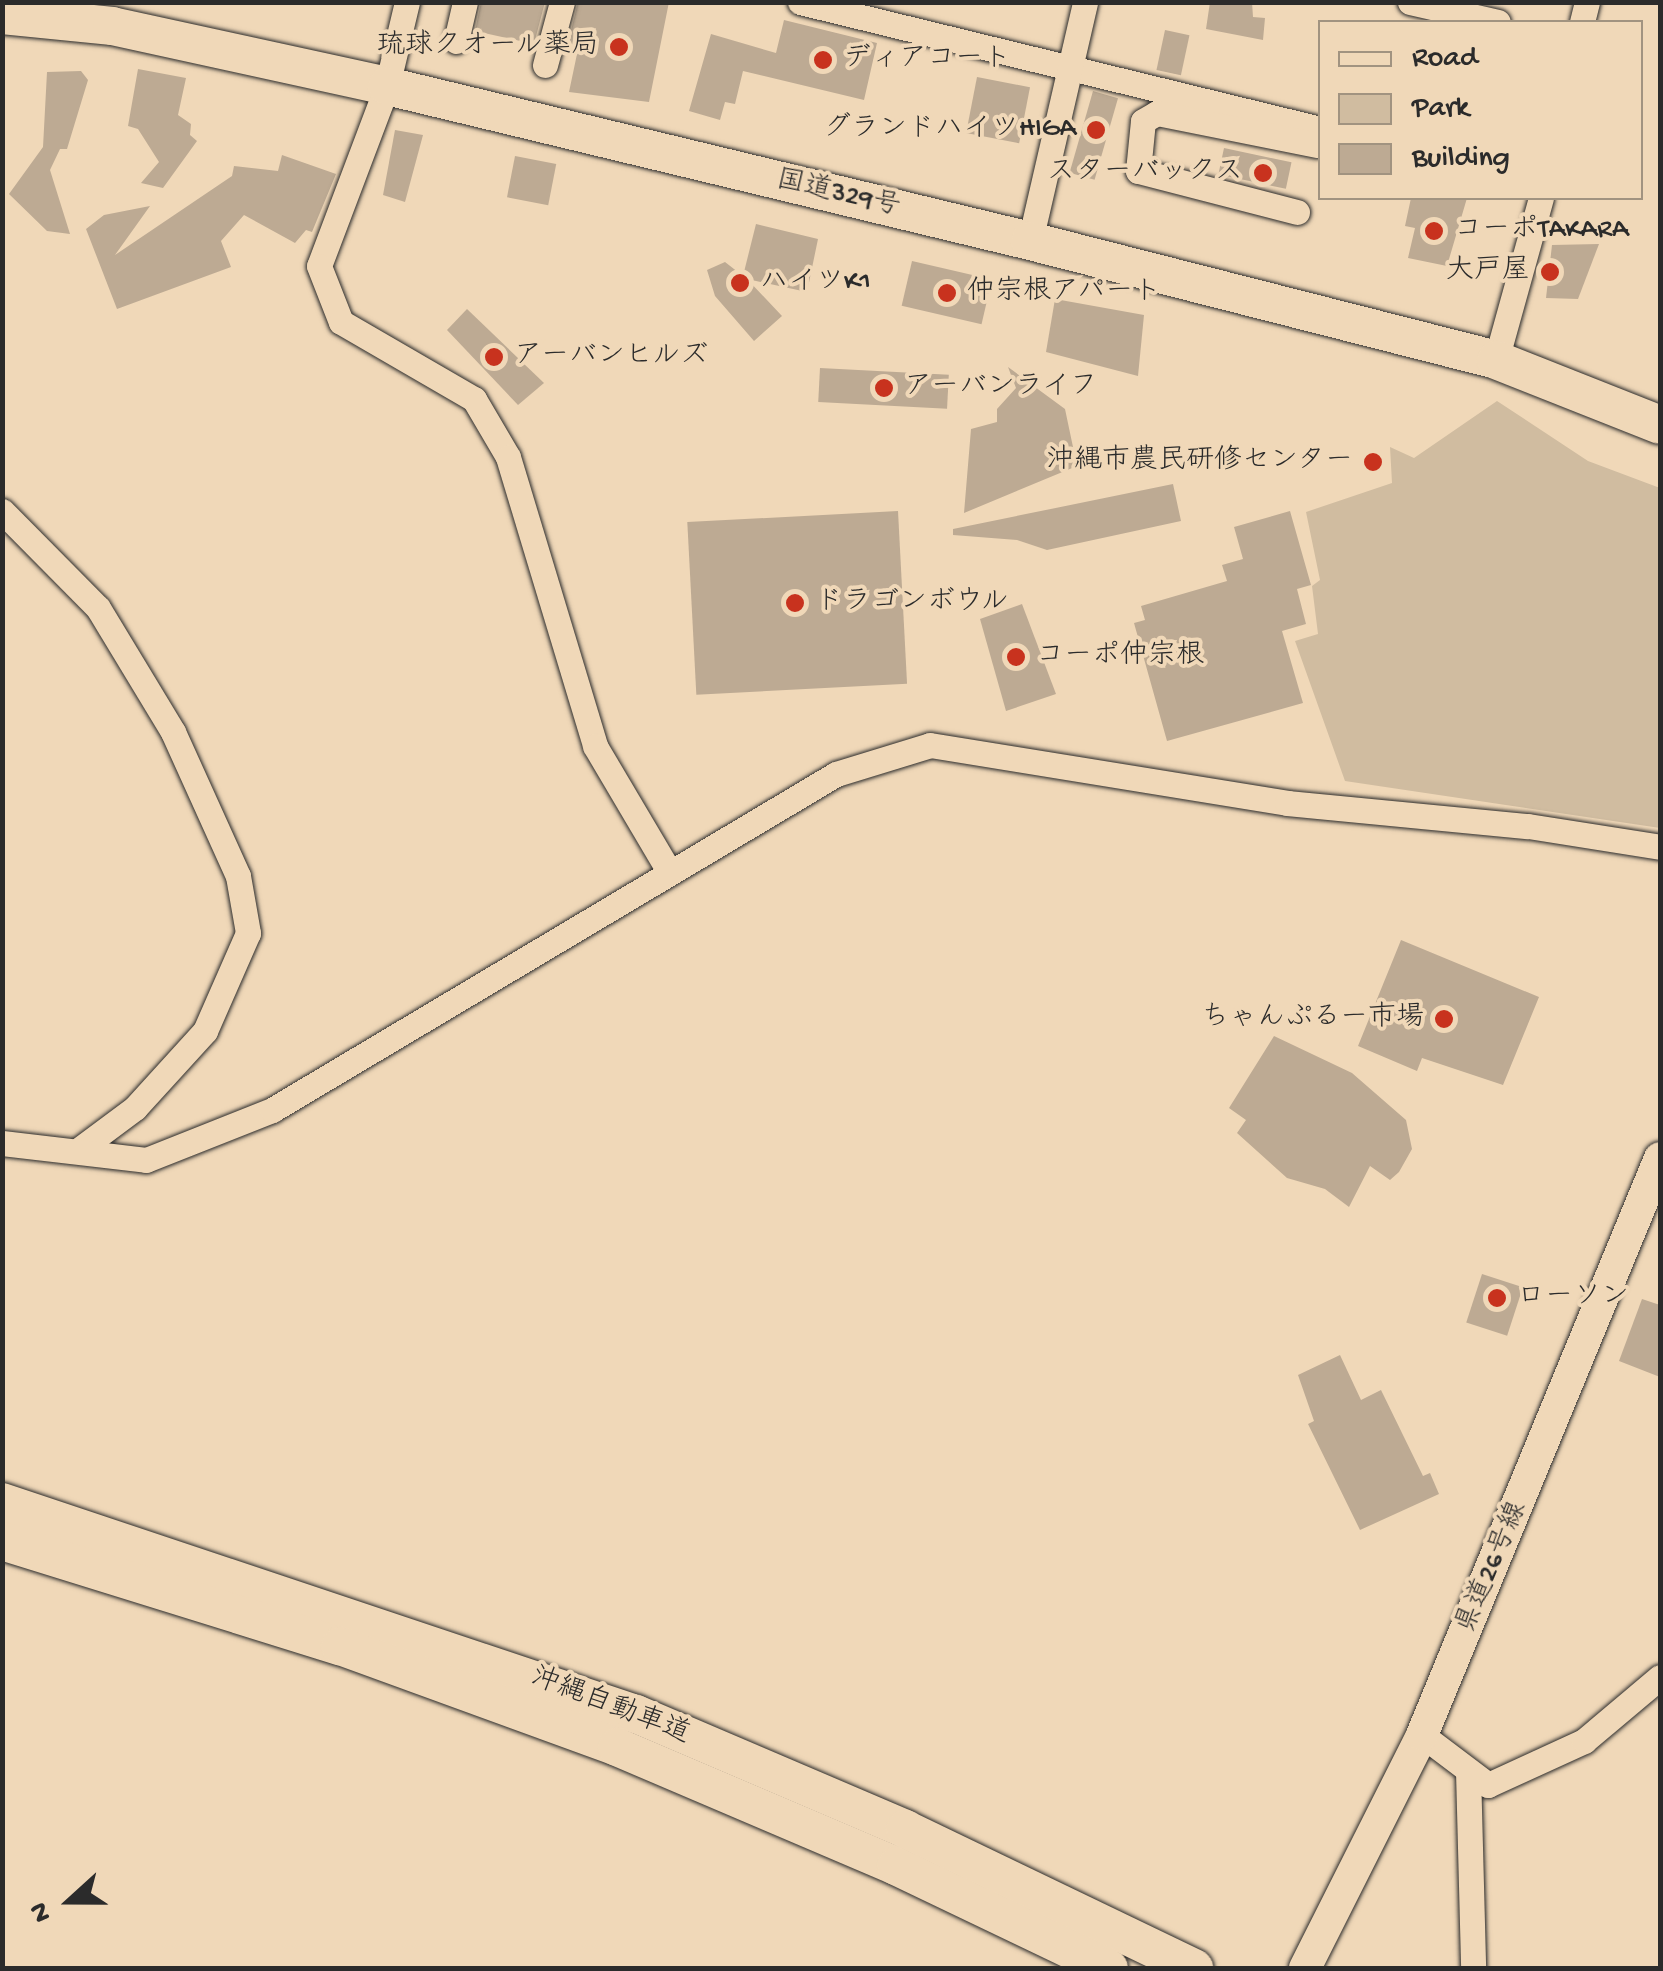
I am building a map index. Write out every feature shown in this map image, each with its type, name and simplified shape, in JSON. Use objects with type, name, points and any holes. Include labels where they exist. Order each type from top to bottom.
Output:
[{"type":"highway","name":"国道329号","points":[[2,15],[112,26],[387,86],[1030,240],[1496,360],[1660,425]]},
{"type":"highway","name":"沖縄自動車道","points":[[2,1502],[636,1714],[905,1828],[1194,1968]]},
{"type":"highway","name":"沖縄自動車道","points":[[2,1542],[340,1646],[618,1747],[896,1866],[1108,1968]]},
{"type":"main road","name":"県道26号線","points":[[1305,1968],[1422,1734],[1660,1158]]},
{"type":"street","points":[[407,2],[387,86],[318,266],[340,322],[474,399],[508,457],[596,746],[670,873]]},
{"type":"street","points":[[456,41],[464,2]]},
{"type":"street","points":[[545,66],[562,2]]},
{"type":"street","points":[[800,2],[1318,137]]},
{"type":"street","points":[[1030,240],[1085,2]]},
{"type":"street","points":[[1420,4],[1489,20]]},
{"type":"street","points":[[1297,212],[1138,171],[1143,121],[1157,113],[1318,137]]},
{"type":"street","points":[[1496,360],[1540,200]]},
{"type":"street","points":[[2,511],[98,608],[173,732],[238,876],[248,933],[205,1030],[135,1108],[76,1152]]},
{"type":"street","points":[[2,1143],[146,1160],[272,1110],[836,774],[930,745],[1286,803],[1528,826],[1660,847]]},
{"type":"street","points":[[1422,1734],[1488,1785],[1584,1741],[1660,1678]]},
{"type":"street","points":[[1468,1771],[1472,1968]]},
{"type":"green space","points":[[1497,401],[1588,461],[1660,488],[1660,828],[1345,781],[1295,641],[1318,634],[1312,586],[1320,580],[1306,512],[1392,483],[1390,447],[1414,458]]},
{"type":"building","points":[[481,2],[545,2],[534,44],[475,31]]},
{"type":"building","name":"琉球クオール薬局","points":[[578,2],[669,2],[649,102],[569,92],[577,54],[566,51]]},
{"type":"building","points":[[1210,2],[1252,2],[1253,17],[1265,18],[1263,40],[1206,29]]},
{"type":"building","points":[[784,20],[877,43],[864,100],[743,71],[735,104],[725,102],[720,120],[689,111],[711,34],[776,53]]},
{"type":"building","points":[[1165,30],[1189,35],[1181,75],[1156,70]]},
{"type":"building","points":[[138,69],[186,78],[178,115],[191,124],[190,135],[197,141],[163,188],[141,183],[159,162],[138,129],[128,126]]},
{"type":"building","points":[[81,71],[88,80],[67,149],[60,149],[50,170],[70,234],[47,231],[9,194],[43,147],[47,72]]},
{"type":"building","points":[[977,77],[1030,87],[1019,143],[966,133]]},
{"type":"building","name":"グランドハイツHIGA","points":[[1093,91],[1118,98],[1095,180],[1070,173]]},
{"type":"building","points":[[395,130],[423,135],[405,202],[383,195]]},
{"type":"building","points":[[1224,148],[1291,162],[1286,189],[1218,174]]},
{"type":"building","points":[[282,155],[336,174],[312,232],[306,230],[295,243],[244,215],[221,241],[231,267],[117,309],[86,229],[104,215],[150,206],[115,255],[232,176],[234,166],[278,171]]},
{"type":"building","points":[[515,156],[556,164],[548,205],[507,197]]},
{"type":"building","name":"コーポTAKARA","points":[[1411,200],[1466,200],[1447,266],[1408,258],[1415,228],[1405,226]]},
{"type":"building","name":"ハイツK1","points":[[756,224],[818,239],[807,292],[747,279],[782,316],[754,341],[715,296],[707,270],[725,262],[743,276]]},
{"type":"building","points":[[1599,244],[1578,299],[1546,298],[1552,245]]},
{"type":"building","name":"仲宗根アパート","points":[[912,261],[992,279],[982,324],[902,306]]},
{"type":"building","points":[[1055,299],[1144,315],[1138,376],[1046,352]]},
{"type":"building","name":"アーバンヒルズ","points":[[467,309],[544,383],[518,405],[447,330]]},
{"type":"building","points":[[1008,367],[1065,409],[1077,466],[964,513],[971,429],[997,422],[997,409],[1016,388]]},
{"type":"building","name":"アーバンライフ","points":[[820,368],[949,375],[947,409],[818,402]]},
{"type":"building","points":[[1173,484],[1181,521],[1047,550],[1017,540],[953,535],[953,529]]},
{"type":"building","name":"ドラゴンボウル","points":[[898,511],[907,684],[696,695],[687,522]]},
{"type":"building","points":[[1290,511],[1311,585],[1297,589],[1306,624],[1282,631],[1303,703],[1167,741],[1134,623],[1145,620],[1141,606],[1227,581],[1222,565],[1243,559],[1234,527]]},
{"type":"building","name":"コーポ仲宗根","points":[[1022,604],[1056,694],[1006,711],[980,619]]},
{"type":"building","points":[[1401,940],[1539,997],[1503,1085],[1422,1058],[1417,1071],[1358,1046]]},
{"type":"building","points":[[1274,1036],[1352,1073],[1406,1120],[1412,1149],[1399,1172],[1390,1180],[1370,1166],[1349,1207],[1325,1189],[1287,1178],[1237,1133],[1246,1120],[1229,1108]]},
{"type":"building","points":[[1482,1274],[1523,1287],[1507,1336],[1466,1323]]},
{"type":"building","points":[[1642,1299],[1660,1305],[1660,1377],[1619,1361]]},
{"type":"building","points":[[1340,1355],[1361,1400],[1381,1390],[1423,1476],[1430,1473],[1439,1494],[1360,1530],[1308,1424],[1314,1421],[1298,1375]]},
{"type":"place","name":"琉球クオール薬局","points":[[619,47]]},
{"type":"place","name":"ディアコート","points":[[823,60]]},
{"type":"place","name":"グランドハイツHIGA","points":[[1096,130]]},
{"type":"place","name":"スターバックス","points":[[1263,173]]},
{"type":"place","name":"コーポTAKARA","points":[[1434,231]]},
{"type":"place","name":"大戸屋","points":[[1550,272]]},
{"type":"place","name":"ハイツK1","points":[[740,283]]},
{"type":"place","name":"仲宗根アパート","points":[[947,293]]},
{"type":"place","name":"アーバンヒルズ","points":[[494,357]]},
{"type":"place","name":"アーバンライフ","points":[[884,388]]},
{"type":"place","name":"沖縄市農民研修センター","points":[[1373,462]]},
{"type":"place","name":"ドラゴンボウル","points":[[795,603]]},
{"type":"place","name":"コーポ仲宗根","points":[[1016,657]]},
{"type":"place","name":"ちゃんぷるー市場","points":[[1444,1019]]},
{"type":"place","name":"ローソン","points":[[1497,1298]]}]
